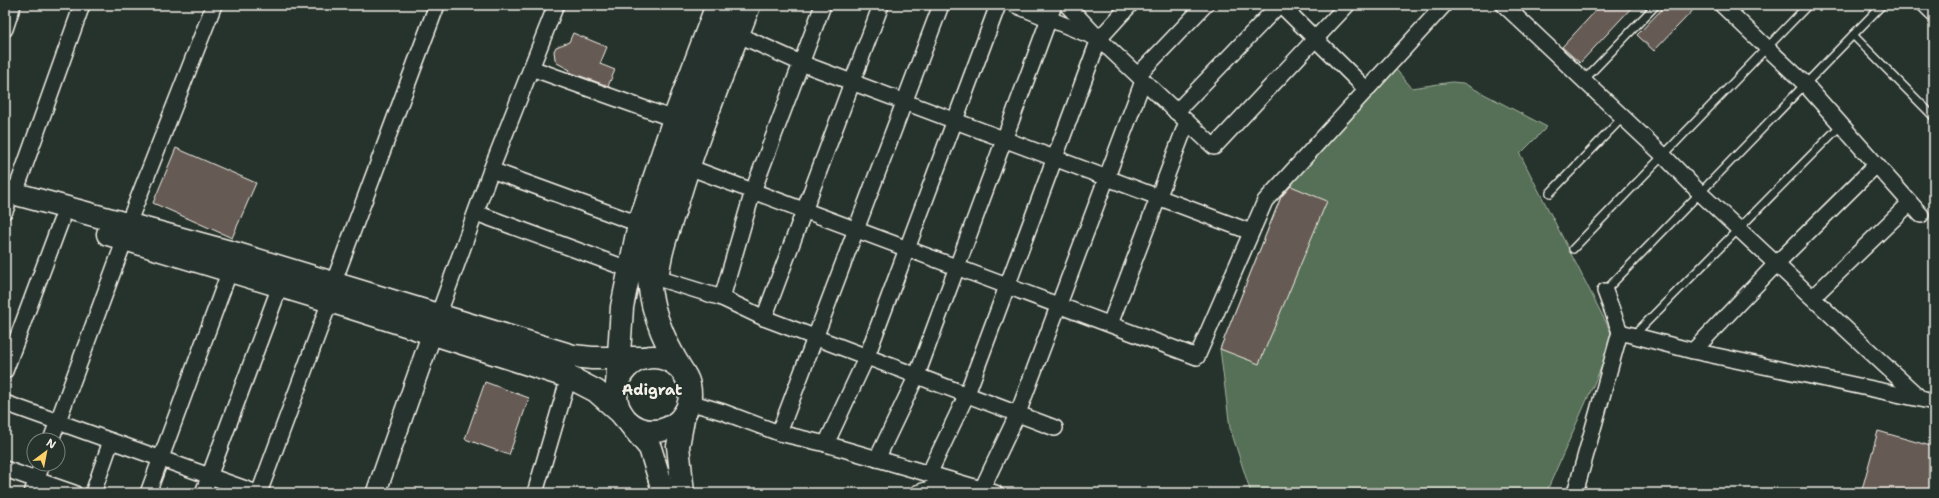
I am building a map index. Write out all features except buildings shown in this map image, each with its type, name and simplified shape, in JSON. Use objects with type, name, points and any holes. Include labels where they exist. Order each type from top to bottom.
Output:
[{"type":"main road","points":[[683,493],[678,446],[687,408],[689,386],[671,353],[655,312],[650,292],[655,277],[649,259],[683,122],[717,5]]},
{"type":"main road","points":[[664,493],[650,448],[624,416],[616,400],[622,307],[628,269],[639,224],[683,122],[738,5]]},
{"type":"main road","points":[[7,201],[61,221],[126,231],[230,270],[280,286],[332,292]]},
{"type":"main road","points":[[7,201],[126,231],[234,253],[332,292],[436,325],[569,377],[596,391],[624,416],[642,429],[657,431],[674,424],[687,408]]},
{"type":"main road","points":[[436,325],[573,356],[592,358],[659,358],[667,360],[682,372]]},
{"type":"main road","points":[[617,386],[620,378],[627,368],[645,358]]},
{"type":"street","points":[[5,29],[13,5]]},
{"type":"street","points":[[7,201],[82,5]]},
{"type":"street","points":[[54,432],[126,231],[214,5]]},
{"type":"street","points":[[5,403],[258,493],[437,5]]},
{"type":"street","points":[[376,493],[491,170],[556,5]]},
{"type":"street","points":[[655,277],[663,262],[691,168],[722,82],[753,5]]},
{"type":"street","points":[[722,298],[753,191],[823,5]]},
{"type":"street","points":[[764,318],[881,5]]},
{"type":"street","points":[[779,433],[941,5]]},
{"type":"street","points":[[826,444],[867,356],[998,5]]},
{"type":"street","points":[[1015,5],[1099,39]]},
{"type":"street","points":[[877,459],[917,375],[1054,5]]},
{"type":"street","points":[[1067,5],[1099,39],[1214,147],[1316,40],[1347,5]]},
{"type":"street","points":[[929,474],[967,394],[1099,39],[1130,5]]},
{"type":"street","points":[[687,408],[723,412],[779,433],[826,444],[988,491],[1106,179],[1140,78],[1205,5]]},
{"type":"street","points":[[1110,324],[1158,198],[1181,117],[1280,5],[1367,90]]},
{"type":"street","points":[[691,168],[1197,357],[1265,201],[1444,5]]},
{"type":"street","points":[[1504,5],[1663,155],[1700,193],[1928,401]]},
{"type":"street","points":[[1925,5],[1934,14]]},
{"type":"street","points":[[1726,6],[1804,84],[1921,215]]},
{"type":"street","points":[[741,36],[801,63],[852,83],[1251,232]]},
{"type":"street","points":[[531,68],[683,122]]},
{"type":"street","points":[[1693,351],[1777,263],[1876,165]]},
{"type":"street","points":[[491,170],[639,224]]},
{"type":"street","points":[[1813,297],[1910,203]]},
{"type":"street","points":[[476,213],[628,269],[722,298],[764,318],[1055,428]]},
{"type":"street","points":[[5,371],[61,221]]},
{"type":"street","points":[[148,493],[230,270]]},
{"type":"street","points":[[203,493],[280,286]]},
{"type":"street","points":[[1575,493],[1620,332],[1606,291]]},
{"type":"street","points":[[1620,332],[1693,351],[1928,401]]},
{"type":"street","points":[[535,493],[569,377]]},
{"type":"street","points":[[93,493],[111,441]]},
{"type":"street","points":[[5,468],[34,486],[74,493]]},
{"type":"street","points":[[34,486],[39,472]]},
{"type":"street","points":[[917,493],[954,481]]},
{"type":"lane","points":[[1584,80],[1656,5]]},
{"type":"lane","points":[[1573,249],[1808,5]]},
{"type":"lane","points":[[1606,291],[1804,84],[1882,5]]},
{"type":"lane","points":[[1853,35],[1934,117]]},
{"type":"lane","points":[[1550,193],[1623,118]]},
{"type":"lane","points":[[1634,335],[1841,125]]},
{"type":"green space","points":[[1393,66],[1412,88],[1452,82],[1463,83],[1547,127],[1520,154],[1614,338],[1546,493],[1251,493],[1230,428],[1220,349],[1286,184]]},
{"type":"district","name":"Adigrat","points":[[652,390]]}]
